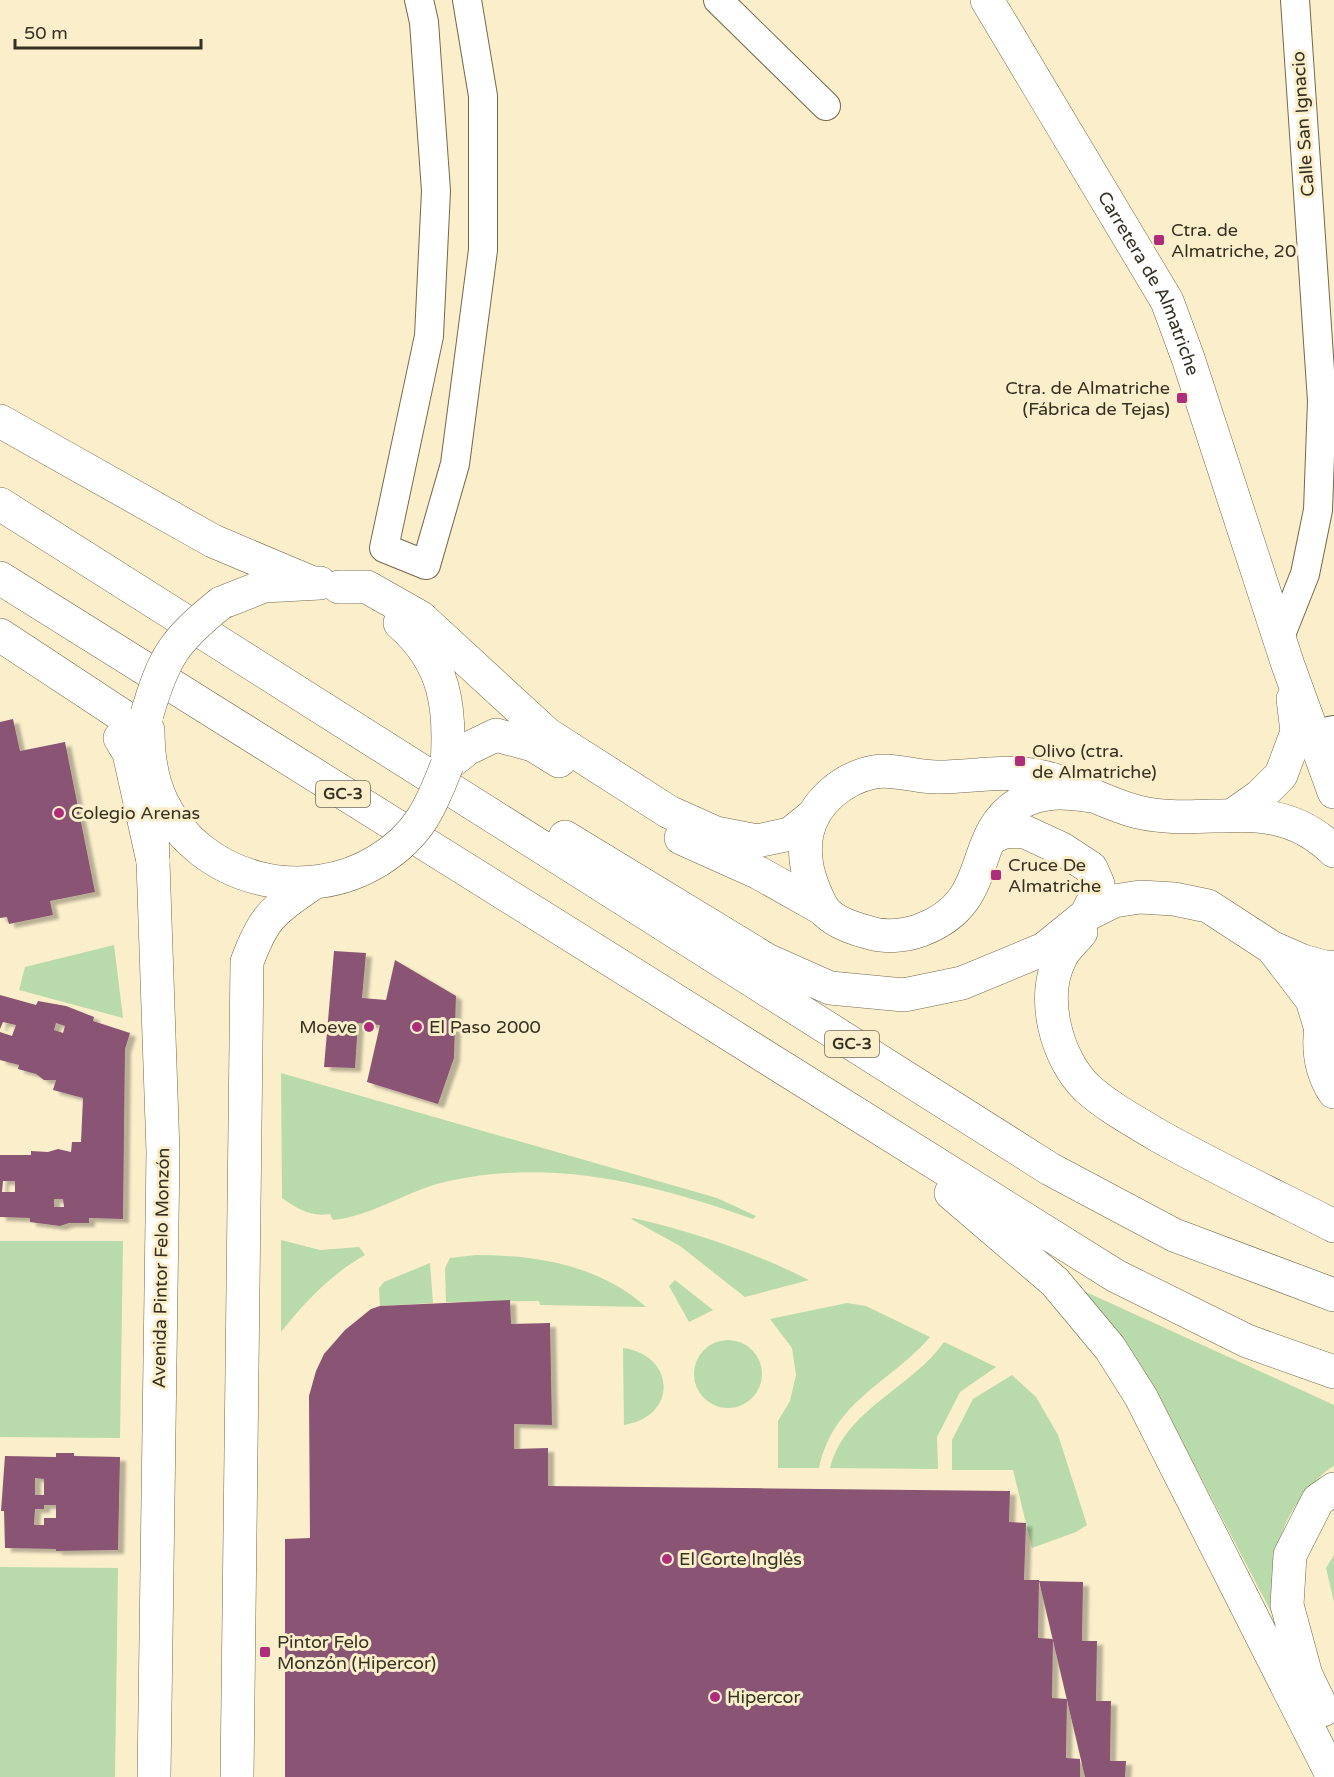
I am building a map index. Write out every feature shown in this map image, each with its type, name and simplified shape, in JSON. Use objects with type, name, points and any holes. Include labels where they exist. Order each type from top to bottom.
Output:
[{"type":"main road","name":"Carretera de Almatriche","points":[[987,0],[1167,302],[1284,651],[1325,732],[1334,792]]},
{"type":"main road","points":[[0,421],[213,542],[381,606],[415,636],[439,675],[450,719],[454,754],[430,810],[399,847],[359,873],[312,884],[266,882],[224,866],[188,839],[162,802],[148,759],[126,718],[0,636]]},
{"type":"main road","name":"GC-3","points":[[0,504],[1050,1169],[1174,1235],[1334,1295]]},
{"type":"main road","name":"GC-3","points":[[0,578],[1116,1276],[1247,1341],[1334,1372]]},
{"type":"main road","points":[[324,585],[367,587],[420,617],[546,734],[669,812],[716,833],[757,841],[790,834],[811,817],[826,798],[848,781],[875,771],[937,778],[1012,772],[1053,779],[1091,796],[1138,812],[1173,816],[1265,815],[1317,835],[1334,851]]},
{"type":"main road","name":"Avenida Pintor Felo Monzón","points":[[154,1777],[163,1152],[147,714],[160,670],[186,632],[221,603],[264,586],[324,585]]},
{"type":"main road","points":[[1233,815],[1260,796],[1281,775],[1298,732],[1284,651]]},
{"type":"main road","points":[[96,698],[129,753],[153,861]]},
{"type":"main road","points":[[454,754],[496,735],[533,745],[692,845],[759,873],[848,926],[876,935],[908,935],[941,923],[966,899],[990,838],[1001,818],[1019,804],[1042,793],[1064,792],[1091,796]]},
{"type":"main road","name":"GC-3","points":[[390,753],[512,805],[767,960],[830,988],[904,994],[962,983],[1044,949],[1086,915],[1114,901],[1140,897],[1174,899]]},
{"type":"main road","points":[[811,817],[804,851],[811,883],[822,909]]},
{"type":"main road","points":[[990,838],[1004,832],[1023,831],[1062,849],[1091,868],[1098,884],[1097,894],[1086,915]]},
{"type":"main road","points":[[237,1777],[247,962],[259,928],[277,908],[312,884]]},
{"type":"main road","points":[[1334,967],[1328,968],[1303,961],[1271,947],[1208,906],[1174,899],[1114,915],[1083,931],[1060,957],[1053,987],[1052,1019],[1064,1057],[1086,1087],[1118,1112],[1192,1155],[1334,1226]]},
{"type":"main road","points":[[1271,947],[1312,1000],[1320,1026]]},
{"type":"main road","points":[[1334,992],[1320,1026],[1319,1042],[1325,1075],[1334,1092]]},
{"type":"main road","points":[[686,1009],[827,1112],[959,1198],[1055,1282],[1110,1348],[1141,1397],[1333,1777]]},
{"type":"main road","points":[[1334,1489],[1318,1500],[1290,1555],[1287,1605],[1306,1675],[1334,1734]]},
{"type":"street","points":[[419,0],[424,22],[436,191],[429,336],[384,548],[426,565],[455,464],[483,250],[483,96],[467,0]]},
{"type":"street","points":[[718,0],[826,106]]},
{"type":"street","name":"Calle San Ignacio","points":[[1284,651],[1305,574],[1318,510],[1322,401],[1295,0]]},
{"type":"green space","points":[[114,945],[123,1018],[19,990],[25,967]]},
{"type":"green space","points":[[281,1073],[717,1198],[756,1216],[753,1219],[678,1195],[604,1178],[528,1172],[449,1181],[363,1213],[333,1220],[330,1214],[310,1213],[282,1198]]},
{"type":"green space","points":[[631,1219],[723,1244],[766,1260],[809,1280],[745,1297],[680,1246]]},
{"type":"green space","points":[[281,1240],[320,1250],[359,1247],[365,1255],[319,1289],[281,1332]]},
{"type":"green space","points":[[0,1241],[123,1241],[120,1438],[0,1437]]},
{"type":"green space","points":[[476,1255],[522,1257],[566,1265],[608,1281],[646,1307],[540,1305],[539,1301],[446,1302],[445,1268],[450,1258]]},
{"type":"green space","points":[[430,1263],[433,1303],[380,1306],[379,1288],[384,1282]]},
{"type":"green space","points":[[675,1280],[713,1310],[689,1322],[669,1286]]},
{"type":"green space","points":[[1075,1287],[1334,1405],[1334,1466],[1321,1476],[1297,1504],[1281,1535],[1276,1568],[1277,1623],[1173,1424]]},
{"type":"green space","points":[[847,1303],[866,1306],[930,1337],[914,1354],[850,1409],[826,1445],[819,1468],[778,1468],[778,1421],[790,1401],[796,1375],[792,1348],[770,1319]]},
{"type":"green space","points":[[728,1340],[741,1343],[752,1350],[759,1361],[762,1374],[759,1387],[752,1398],[741,1405],[728,1408],[715,1405],[704,1398],[697,1387],[694,1374],[697,1361],[704,1350],[715,1343]]},
{"type":"green space","points":[[944,1342],[996,1367],[960,1392],[937,1437],[938,1469],[830,1468],[838,1447],[864,1414],[915,1373]]},
{"type":"green space","points":[[623,1348],[640,1353],[653,1362],[661,1373],[664,1386],[661,1399],[654,1411],[642,1420],[624,1425]]},
{"type":"green space","points":[[1012,1375],[1036,1397],[1058,1435],[1087,1525],[1076,1532],[1032,1548],[1013,1470],[952,1470],[952,1440],[973,1399]]},
{"type":"green space","points":[[1334,1555],[1334,1602],[1326,1568]]},
{"type":"green space","points":[[0,1567],[118,1568],[115,1777],[0,1777]]},
{"type":"building","points":[[13,719],[20,751],[65,742],[95,892],[50,901],[53,915],[9,924],[7,917],[0,918],[0,722]]},
{"type":"building","name":"El Paso 2000","points":[[334,951],[366,953],[362,998],[386,1000],[395,960],[456,996],[454,1058],[438,1104],[367,1082],[380,1025],[358,1023],[355,1068],[324,1067]]},
{"type":"building","points":[[0,995],[36,1005],[38,1001],[66,1006],[94,1017],[93,1021],[130,1033],[125,1049],[123,1219],[89,1218],[89,1223],[69,1223],[60,1226],[30,1222],[30,1218],[0,1217],[0,1155],[31,1155],[31,1151],[48,1152],[58,1149],[71,1152],[72,1142],[81,1142],[83,1098],[53,1090],[56,1080],[44,1080],[36,1074],[18,1069],[19,1065],[0,1060],[0,1032],[12,1036],[16,1025],[3,1022],[0,1029]],"holes":[[[56,1023],[65,1026],[63,1033],[54,1030]],[[3,1181],[15,1181],[15,1192],[2,1192]],[[54,1199],[63,1199],[64,1207],[54,1207]]]},
{"type":"building","name":"El Corte Inglés","points":[[510,1300],[511,1324],[550,1323],[552,1425],[514,1424],[514,1449],[548,1448],[548,1486],[1010,1491],[1009,1522],[1026,1523],[1024,1580],[1039,1580],[1038,1638],[1053,1639],[1052,1698],[1067,1699],[1066,1758],[1080,1759],[1080,1777],[285,1777],[285,1539],[310,1538],[309,1396],[316,1371],[324,1354],[345,1330],[371,1309],[380,1306]]},
{"type":"building","points":[[56,1453],[74,1453],[74,1456],[120,1457],[118,1550],[56,1551],[56,1549],[5,1548],[4,1511],[1,1511],[5,1456],[56,1457]],"holes":[[[35,1478],[44,1479],[44,1495],[35,1495]],[[44,1505],[56,1505],[56,1518],[44,1518],[44,1525],[34,1525],[35,1509],[44,1509]]]},
{"type":"building","points":[[1039,1581],[1083,1582],[1082,1641],[1097,1641],[1096,1701],[1111,1701],[1110,1761],[1126,1761],[1125,1777],[1085,1777]]},
{"type":"place","name":"Ctra. de Almatriche, 20","points":[[1159,240]]},
{"type":"place","name":"Ctra. de Almatriche (Fábrica de Tejas)","points":[[1182,398]]},
{"type":"place","name":"Olivo (ctra. de Almatriche)","points":[[1020,761]]},
{"type":"place","name":"Colegio Arenas","points":[[59,813]]},
{"type":"place","name":"Cruce De Almatriche","points":[[996,875]]},
{"type":"place","name":"Moeve","points":[[369,1027]]},
{"type":"place","name":"El Paso 2000","points":[[417,1027]]},
{"type":"place","name":"El Corte Inglés","points":[[667,1559]]},
{"type":"place","name":"Pintor Felo Monzón (Hipercor)","points":[[265,1652]]},
{"type":"place","name":"Hipercor","points":[[715,1697]]}]
